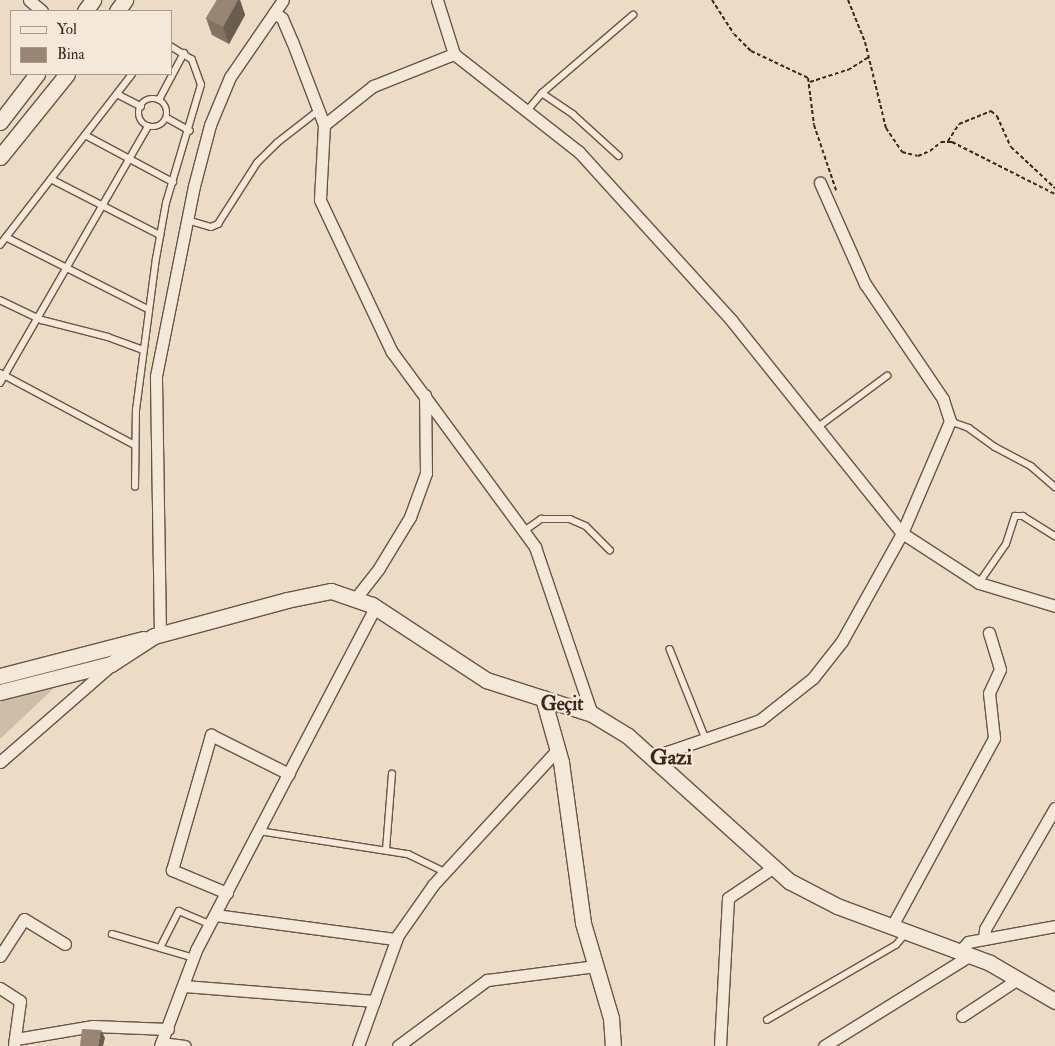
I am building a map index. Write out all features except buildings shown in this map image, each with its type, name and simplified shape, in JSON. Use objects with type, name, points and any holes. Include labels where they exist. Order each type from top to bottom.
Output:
[{"type":"street","points":[[29,0],[41,10]]},
{"type":"street","points":[[118,10],[126,0]]},
{"type":"street","points":[[157,635],[156,376],[200,158],[220,97],[283,0]]},
{"type":"street","points":[[437,0],[454,54],[579,152],[732,321],[902,534],[979,583],[1055,606]]},
{"type":"street","points":[[274,13],[282,18],[320,110],[324,125],[320,200],[392,352],[535,546],[592,714]]},
{"type":"street","points":[[324,125],[373,86],[454,54]]},
{"type":"street","points":[[0,122],[36,75]]},
{"type":"street","points":[[0,157],[66,75]]},
{"type":"street","points":[[656,760],[666,752],[760,720],[812,678],[842,641],[902,534],[950,421],[943,399],[864,284],[820,183]]},
{"type":"street","points":[[355,599],[379,568],[410,517],[426,473],[425,395]]},
{"type":"street","points":[[0,676],[287,600],[331,591],[375,607],[486,680],[592,714],[628,736],[789,880],[837,906],[965,953],[1018,978],[1055,1001]]},
{"type":"street","points":[[185,1046],[160,1044],[168,1029],[194,958],[375,607]]},
{"type":"street","points":[[892,926],[994,738],[989,693],[1000,669],[989,633]]},
{"type":"street","points":[[0,762],[112,664],[157,635]]},
{"type":"street","points":[[0,692],[112,664]]},
{"type":"street","points":[[543,698],[558,749],[584,923],[611,1018],[613,1046]]},
{"type":"street","points":[[227,893],[172,870],[211,735],[289,774]]},
{"type":"street","points":[[358,1046],[396,939],[445,872],[558,749]]},
{"type":"street","points":[[984,939],[985,929],[1055,808]]},
{"type":"street","points":[[720,1046],[728,898],[774,867]]},
{"type":"street","points":[[0,956],[24,919],[65,944]]},
{"type":"street","points":[[213,919],[396,939]]},
{"type":"street","points":[[824,1046],[965,953],[968,942],[1055,926]]},
{"type":"street","points":[[398,1046],[487,980],[596,966]]},
{"type":"street","points":[[962,1016],[1018,978]]},
{"type":"street","points":[[184,986],[374,1001]]},
{"type":"street","points":[[0,988],[20,1001],[15,1043],[93,1026],[168,1029]]},
{"type":"lane","points":[[526,111],[542,93],[632,15]]},
{"type":"lane","points":[[135,487],[136,445],[148,308],[160,235],[173,182],[190,131],[200,78],[196,66],[184,53],[172,47]]},
{"type":"lane","points":[[159,100],[184,53]]},
{"type":"lane","points":[[0,245],[131,75]]},
{"type":"lane","points":[[542,93],[573,114],[619,156]]},
{"type":"lane","points":[[117,94],[141,106]]},
{"type":"lane","points":[[147,100],[159,100],[167,110],[166,118],[157,127],[148,127],[140,118],[141,106],[147,100]]},
{"type":"lane","points":[[187,220],[211,227],[218,224],[249,175],[266,153],[320,110]]},
{"type":"lane","points":[[166,118],[190,131]]},
{"type":"lane","points":[[0,383],[2,374],[38,319],[148,127]]},
{"type":"lane","points":[[85,135],[173,182]]},
{"type":"lane","points":[[51,179],[160,235]]},
{"type":"lane","points":[[6,237],[148,308]]},
{"type":"lane","points":[[0,300],[38,319],[108,337],[143,350]]},
{"type":"lane","points":[[2,374],[136,445]]},
{"type":"lane","points":[[818,427],[887,376]]},
{"type":"lane","points":[[950,421],[969,428],[995,447],[1031,466],[1055,487]]},
{"type":"lane","points":[[979,583],[1006,544],[1015,516],[1023,516],[1055,536]]},
{"type":"lane","points":[[524,531],[541,519],[570,518],[586,526],[610,550]]},
{"type":"lane","points":[[670,649],[706,739]]},
{"type":"lane","points":[[386,850],[392,774]]},
{"type":"lane","points":[[259,831],[408,854],[445,872]]},
{"type":"lane","points":[[161,946],[179,911],[213,919]]},
{"type":"lane","points":[[767,1020],[896,946],[907,931]]},
{"type":"lane","points":[[112,934],[161,946],[194,958]]},
{"type":"path","points":[[712,0],[734,34],[751,51],[771,62],[801,73],[810,82]]},
{"type":"path","points":[[848,0],[869,56],[886,128],[899,149],[909,156],[918,156],[930,151],[940,142],[948,141],[1055,194]]},
{"type":"path","points":[[810,82],[848,70],[869,56]]},
{"type":"path","points":[[810,82],[808,96],[814,126],[835,189],[836,200],[832,208]]},
{"type":"path","points":[[948,141],[959,124],[991,111],[997,116],[1011,147],[1055,188]]},
{"type":"shaded area","points":[[51,683],[53,689],[0,739],[0,697]]},
{"type":"district","name":"Geçit","points":[[562,705]]},
{"type":"district","name":"Gazi","points":[[671,758]]}]
